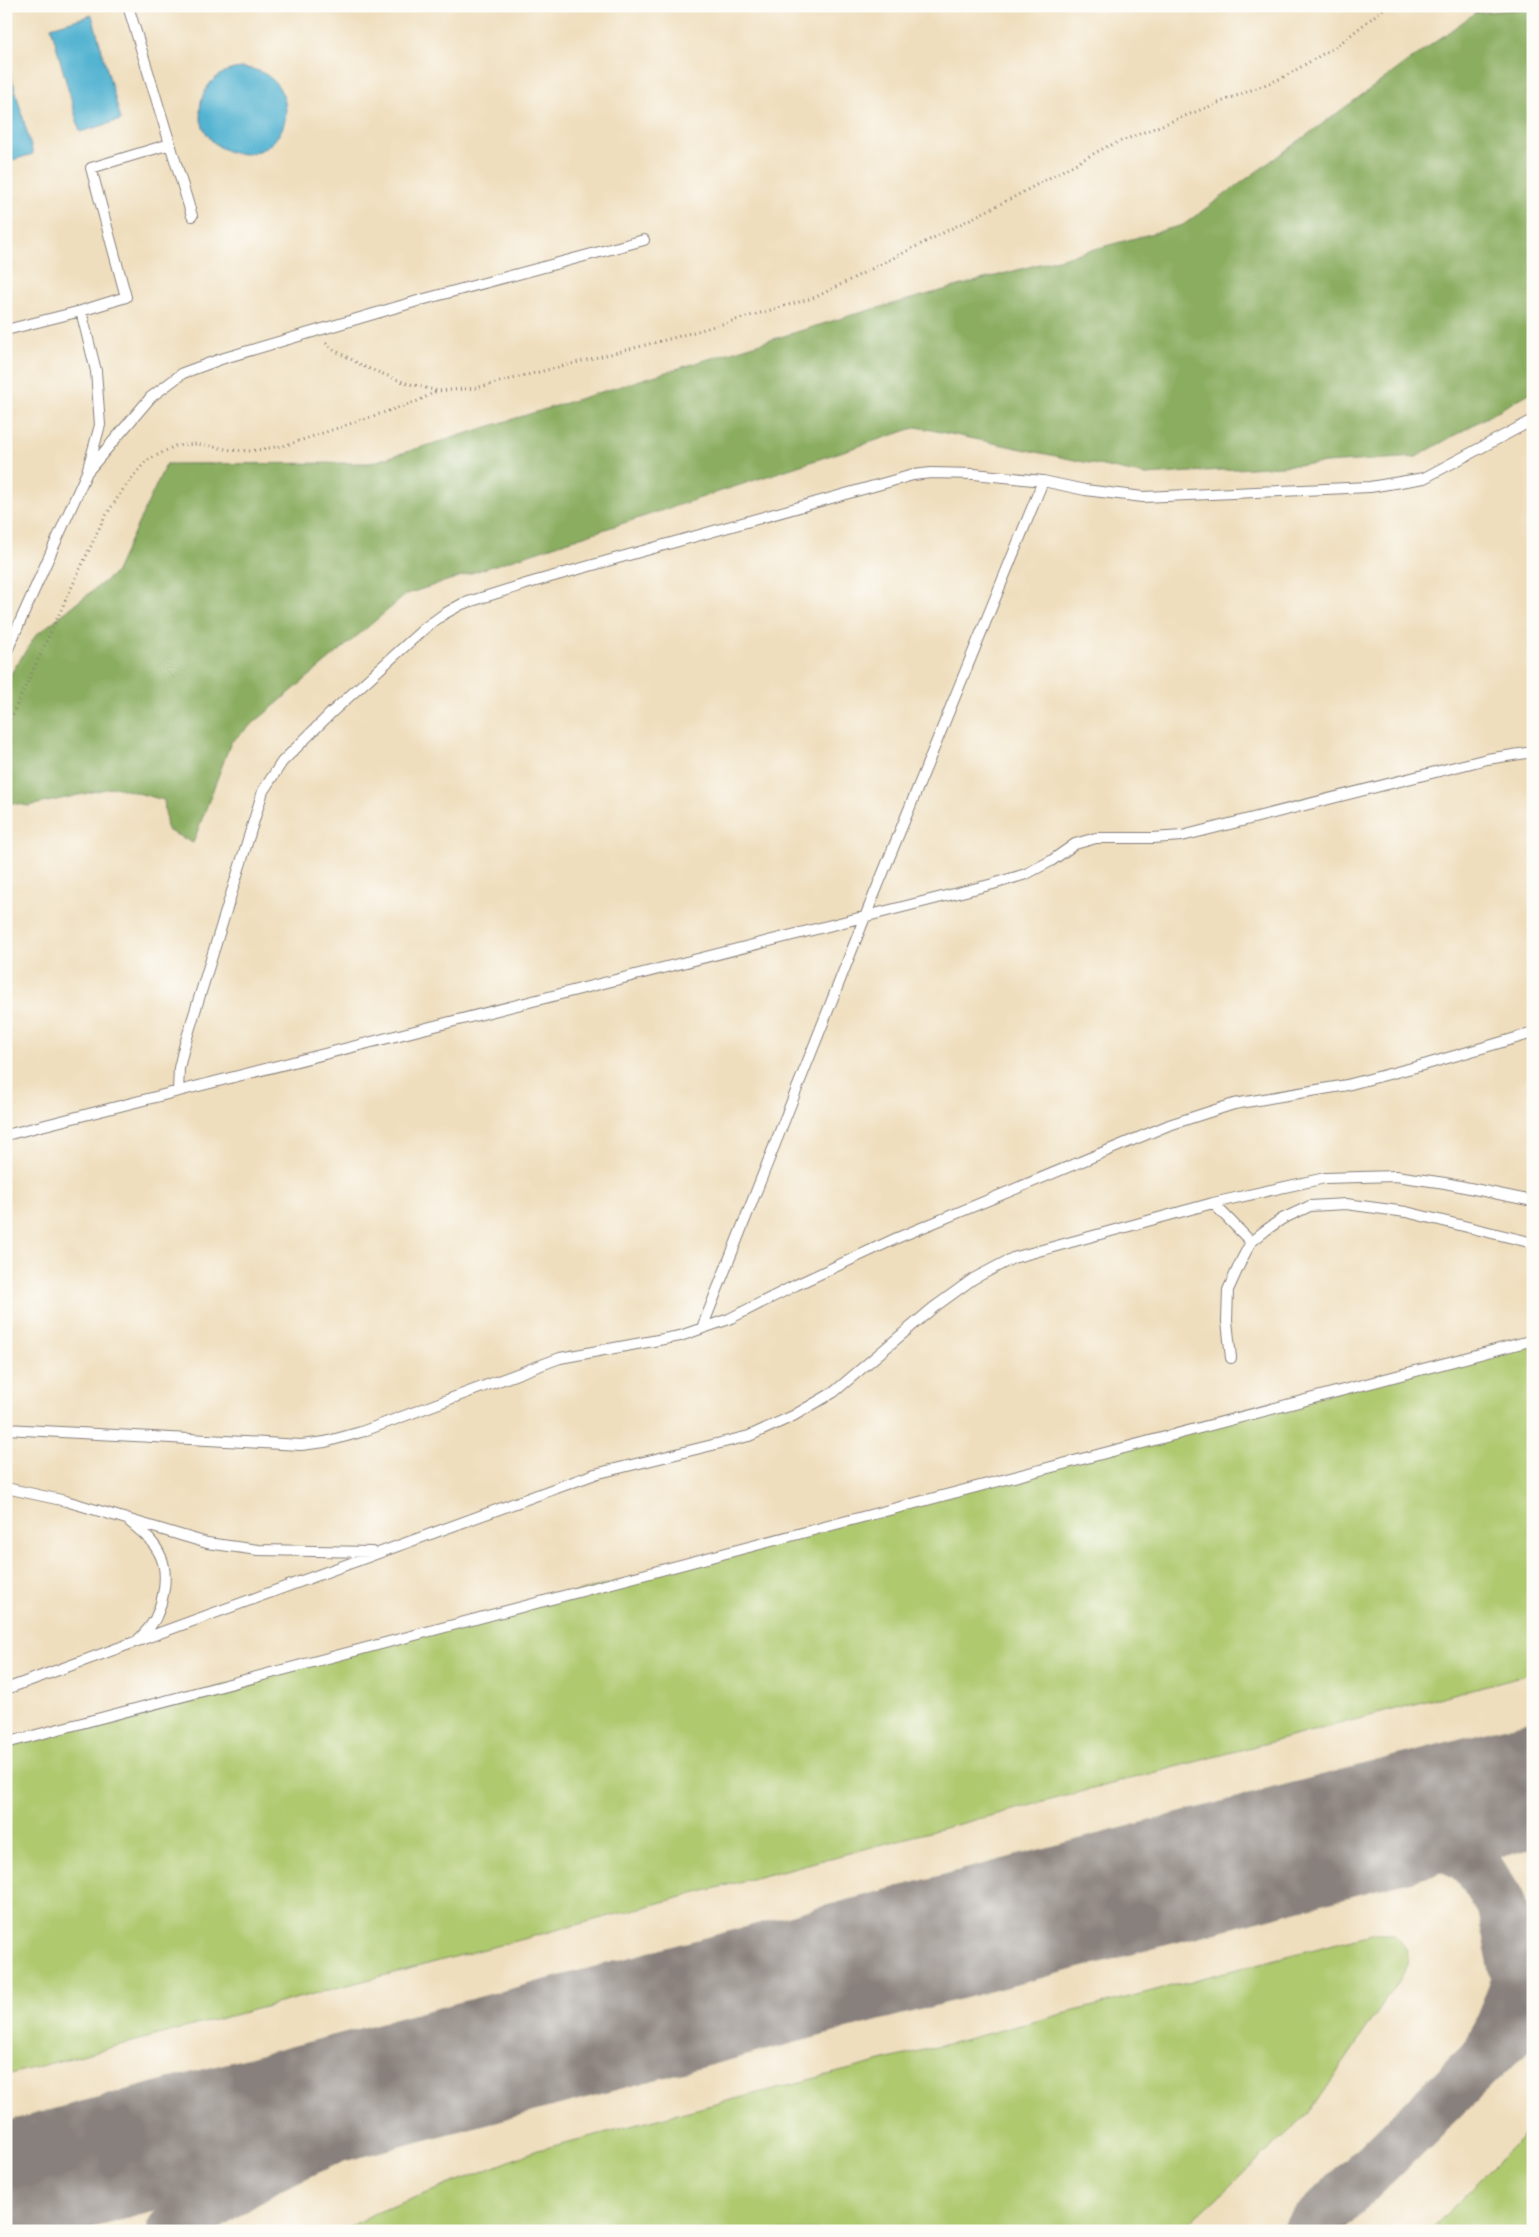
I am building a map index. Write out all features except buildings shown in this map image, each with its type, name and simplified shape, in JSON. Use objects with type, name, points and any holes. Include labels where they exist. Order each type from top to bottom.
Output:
[{"type":"lane","points":[[128,6],[192,216]]},
{"type":"lane","points":[[6,330],[81,311],[126,297],[91,168],[170,144]]},
{"type":"lane","points":[[87,472],[151,397],[183,373],[221,359],[421,300],[644,240]]},
{"type":"lane","points":[[6,654],[87,472],[100,425],[96,371],[81,311]]},
{"type":"lane","points":[[178,1091],[179,1068],[184,1047],[262,791],[282,762],[332,712],[426,627],[444,614],[486,595],[900,477],[948,472],[1043,481],[1084,490],[1143,497],[1370,487],[1424,478],[1533,420]]},
{"type":"lane","points":[[702,1328],[865,916],[1043,481]]},
{"type":"lane","points":[[6,1135],[1026,874],[1051,861],[1075,844],[1096,838],[1182,836],[1487,759],[1533,752]]},
{"type":"lane","points":[[6,1429],[301,1445],[326,1442],[361,1432],[560,1358],[680,1336],[729,1319],[796,1285],[897,1238],[1169,1125],[1234,1104],[1356,1083],[1533,1033]]},
{"type":"lane","points":[[6,1689],[595,1474],[749,1436],[793,1416],[834,1392],[934,1308],[973,1279],[1013,1258],[1213,1203],[1325,1178],[1396,1176],[1446,1183],[1533,1201]]},
{"type":"lane","points":[[1213,1203],[1251,1242]]},
{"type":"lane","points":[[1231,1358],[1227,1321],[1228,1290],[1251,1242],[1282,1219],[1310,1206],[1346,1204],[1406,1212],[1532,1244]]},
{"type":"lane","points":[[6,1743],[1533,1340]]},
{"type":"lane","points":[[6,1488],[66,1501],[207,1543],[250,1549],[379,1552]]},
{"type":"lane","points":[[127,1519],[152,1541],[162,1558],[165,1576],[161,1602],[155,1619],[138,1641]]},
{"type":"path","points":[[314,333],[334,350],[365,367],[406,383],[438,391],[476,388],[673,338],[816,297],[1016,196],[1106,147],[1282,78],[1338,46],[1387,6]]},
{"type":"path","points":[[6,728],[103,520],[124,488],[146,461],[175,446],[197,444],[251,451],[287,445],[418,401],[438,391]]},
{"type":"green space","points":[[1533,8],[1533,391],[1416,457],[1146,475],[917,427],[407,594],[231,742],[193,843],[167,830],[164,800],[115,787],[29,806],[6,802],[6,681],[36,635],[115,573],[166,464],[370,463],[852,315],[1183,225],[1475,13]]},
{"type":"green space","points":[[1533,1340],[1533,1673],[6,2075],[6,1743]]},
{"type":"green space","points":[[1372,1934],[1393,1934],[1403,1944],[1408,1957],[1403,1975],[1311,2111],[1181,2231],[342,2231],[373,2214],[538,2150]]},
{"type":"green space","points":[[1533,2127],[1533,2231],[1429,2231]]},
{"type":"water","points":[[92,15],[121,120],[80,132],[51,27]]},
{"type":"water","points":[[6,57],[33,154],[6,162]]},
{"type":"water","points":[[243,68],[260,71],[274,80],[283,94],[286,111],[283,128],[274,142],[260,151],[243,154],[226,151],[212,142],[203,128],[200,111],[203,94],[212,80],[226,71]]},
{"type":"taxiway","points":[[1375,1825],[1419,1835],[1474,1861],[1501,1904],[1517,1980],[1488,2055]]},
{"type":"taxiway","points":[[1308,2231],[1513,2031]]},
{"type":"taxiway","points":[[172,2231],[265,2170],[530,2048]]},
{"type":"runway","points":[[6,2186],[1533,1784]]}]
